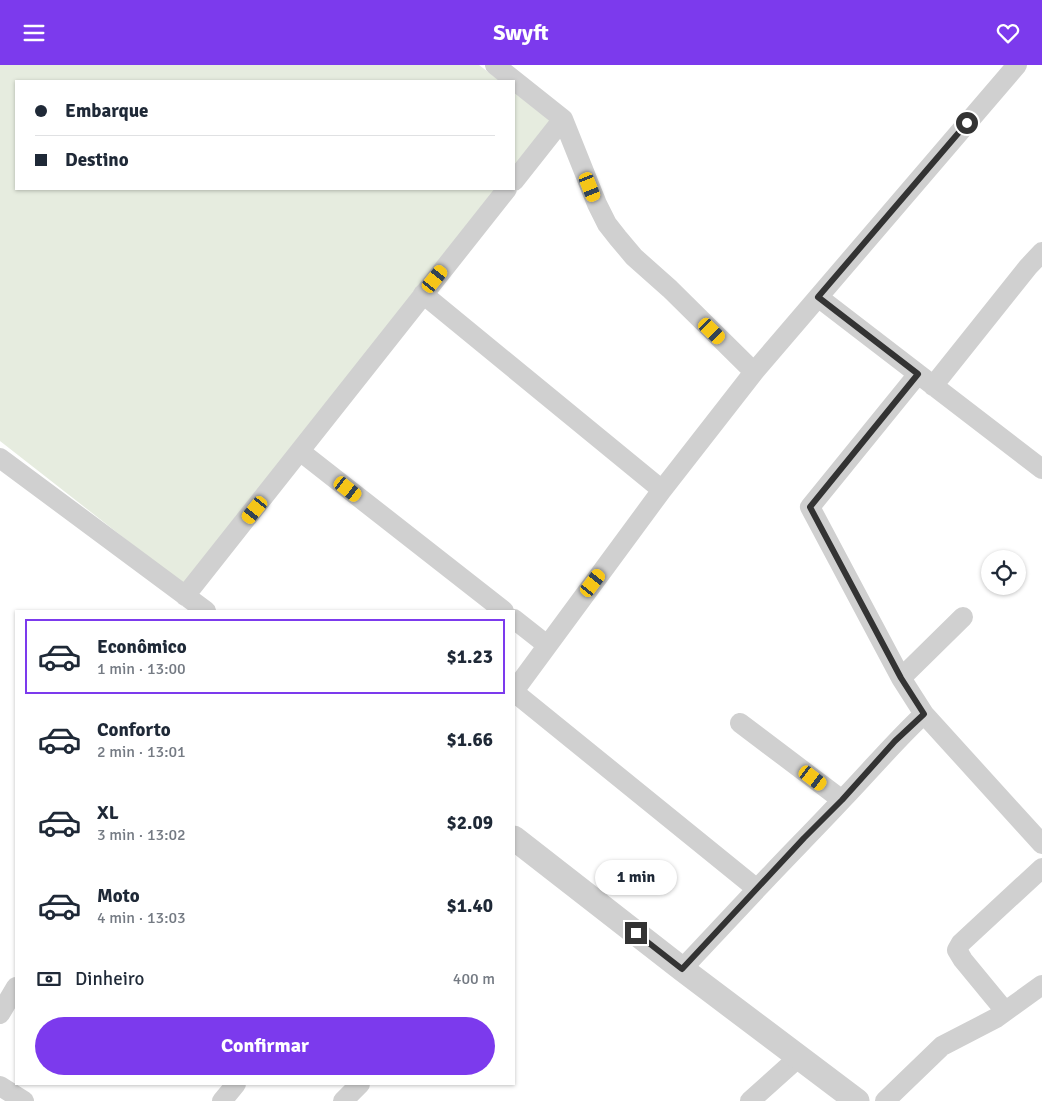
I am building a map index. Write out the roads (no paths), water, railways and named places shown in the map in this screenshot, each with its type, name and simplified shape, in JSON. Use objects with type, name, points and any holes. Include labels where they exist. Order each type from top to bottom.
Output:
[{"type":"street","points":[[495,65],[518,72],[563,119],[597,204],[607,224],[618,239],[634,257],[670,289],[754,372]]},
{"type":"street","points":[[515,690],[662,490],[754,372],[1017,65]]},
{"type":"street","points":[[515,180],[563,119]]},
{"type":"street","points":[[185,596],[301,452],[506,190]]},
{"type":"street","points":[[1042,252],[810,507],[901,678],[924,714],[1042,844]]},
{"type":"street","points":[[423,294],[662,490]]},
{"type":"street","points":[[818,297],[1042,469]]},
{"type":"street","points":[[301,452],[503,610]]},
{"type":"street","points":[[0,458],[205,610]]},
{"type":"street","points":[[901,678],[963,617]]},
{"type":"street","points":[[515,620],[547,645]]},
{"type":"street","points":[[515,692],[758,889]]},
{"type":"street","points":[[682,969],[842,800],[895,741],[924,714]]},
{"type":"street","points":[[740,723],[842,800]]},
{"type":"street","points":[[515,840],[857,1101]]},
{"type":"street","points":[[1006,1011],[963,960],[957,950],[961,943],[1042,868]]},
{"type":"street","points":[[885,1101],[942,1046],[1006,1011],[1042,985]]},
{"type":"street","points":[[0,1014],[15,989]]},
{"type":"street","points":[[750,1101],[799,1057]]},
{"type":"street","points":[[0,1085],[24,1101]]},
{"type":"street","points":[[222,1101],[235,1085]]},
{"type":"street","points":[[343,1101],[359,1085]]}]
